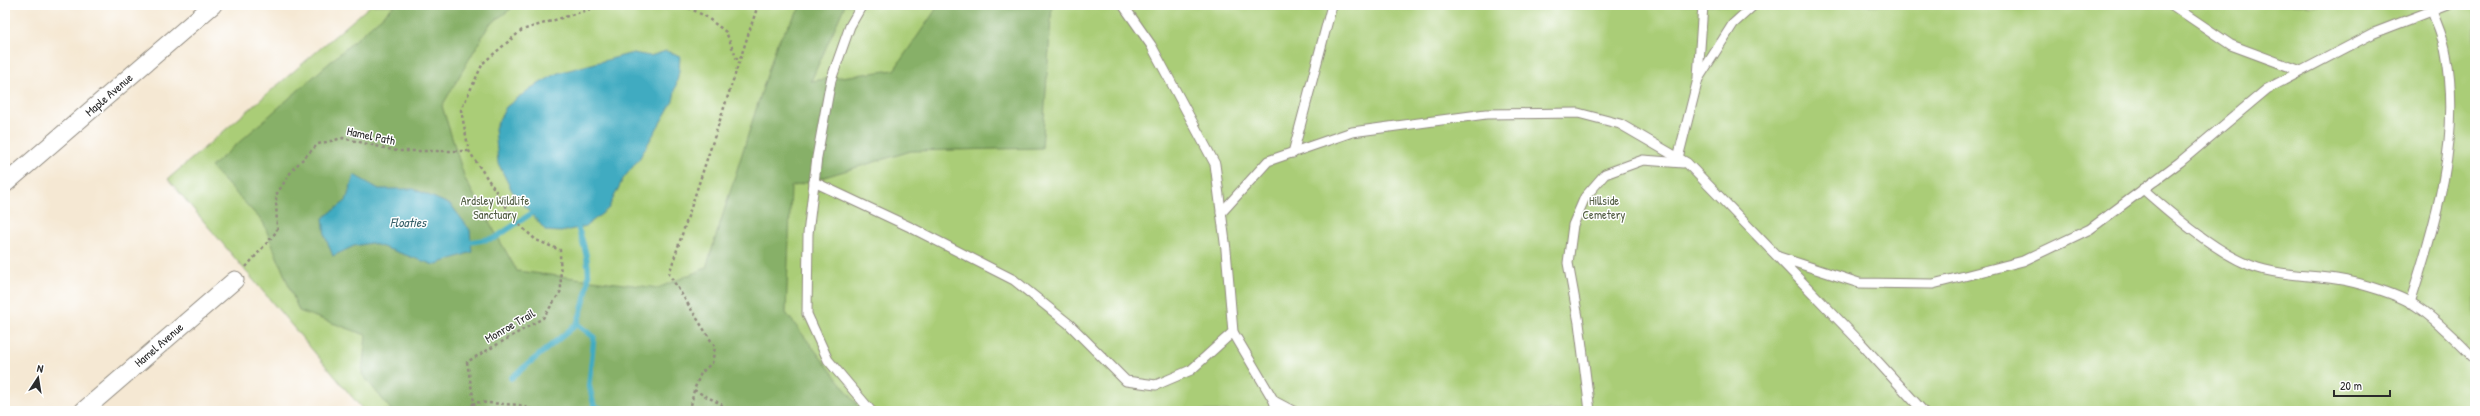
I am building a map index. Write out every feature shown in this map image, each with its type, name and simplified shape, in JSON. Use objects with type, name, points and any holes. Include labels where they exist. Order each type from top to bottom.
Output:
[{"type":"street","name":"Maple Avenue","points":[[5,184],[213,5]]},
{"type":"street","name":"Hamel Avenue","points":[[83,411],[235,280]]},
{"type":"lane","points":[[862,5],[850,26],[831,80],[814,182],[808,234],[807,314],[828,360],[871,411]]},
{"type":"lane","points":[[1123,5],[1151,45],[1215,164],[1233,332],[1274,401],[1277,411]]},
{"type":"lane","points":[[1293,153],[1332,5]]},
{"type":"lane","points":[[1678,158],[1698,79],[1703,5]]},
{"type":"lane","points":[[1698,79],[1733,24],[1754,5]]},
{"type":"lane","points":[[2172,5],[2230,45],[2301,71]]},
{"type":"lane","points":[[1778,257],[1859,283],[1933,284],[2023,262],[2090,229],[2180,162],[2267,89],[2374,33],[2447,5]]},
{"type":"lane","points":[[2410,303],[2428,247],[2441,189],[2451,117],[2446,54],[2432,11]]},
{"type":"lane","points":[[1221,213],[1268,161],[1352,132],[1486,114],[1578,113],[1620,124],[1687,163],[1860,342],[1923,411]]},
{"type":"lane","points":[[1590,411],[1579,323],[1568,262],[1573,225],[1585,197],[1605,174],[1643,160],[1687,163]]},
{"type":"lane","points":[[814,182],[910,227],[1014,280],[1069,324],[1126,382],[1156,385],[1190,370],[1233,332]]},
{"type":"lane","points":[[2143,189],[2178,220],[2224,251],[2257,268],[2279,273],[2338,279],[2380,290],[2418,307],[2475,359]]},
{"type":"lane","points":[[1274,401],[1293,411]]},
{"type":"path","points":[[468,151],[461,110],[483,63],[522,30],[594,8],[610,5]]},
{"type":"path","points":[[683,5],[705,16],[726,32],[739,63]]},
{"type":"path","points":[[690,411],[694,390],[701,373],[712,363],[715,347],[669,274],[758,5]]},
{"type":"path","name":"Hamel Path","points":[[235,280],[277,231],[276,195],[293,169],[318,144],[343,138],[397,151],[468,151]]},
{"type":"path","name":"Monroe Trail","points":[[468,151],[517,223],[536,240],[560,250],[561,291],[543,318],[467,362],[474,402]]},
{"type":"path","points":[[694,390],[721,404],[726,411]]},
{"type":"path","points":[[469,411],[474,402]]},
{"type":"path","points":[[474,402],[475,411]]},
{"type":"path","points":[[474,402],[519,405],[537,411]]},
{"type":"green space","name":"Hillside Cemetery","points":[[371,5],[2475,5],[2475,411],[364,411],[168,179]]},
{"type":"green space","points":[[395,5],[516,5],[489,25],[442,106],[465,179],[517,271],[658,288],[706,268],[777,43],[802,5],[845,5],[811,81],[894,70],[939,5],[1052,5],[1042,148],[911,151],[791,187],[786,313],[862,411],[392,411],[362,374],[366,335],[299,311],[263,222],[211,167]]},
{"type":"water","points":[[666,51],[680,56],[679,71],[673,101],[639,159],[623,179],[608,209],[586,226],[561,232],[546,231],[512,191],[498,163],[495,128],[506,107],[531,88],[558,73],[633,53],[650,56]]},
{"type":"water","name":"Floaties","points":[[354,175],[379,189],[414,189],[451,205],[470,230],[472,252],[434,265],[371,243],[354,246],[333,256],[325,236],[323,218],[346,201]]},
{"type":"waterway","points":[[471,242],[495,238],[532,213]]},
{"type":"waterway","points":[[578,228],[586,254],[588,276],[585,298],[577,324],[594,337],[589,384],[594,406],[608,411]]},
{"type":"waterway","points":[[511,378],[577,324]]},
{"type":"park label","name":"Ardsley Wildlife Sanctuary","points":[[495,208]]}]
